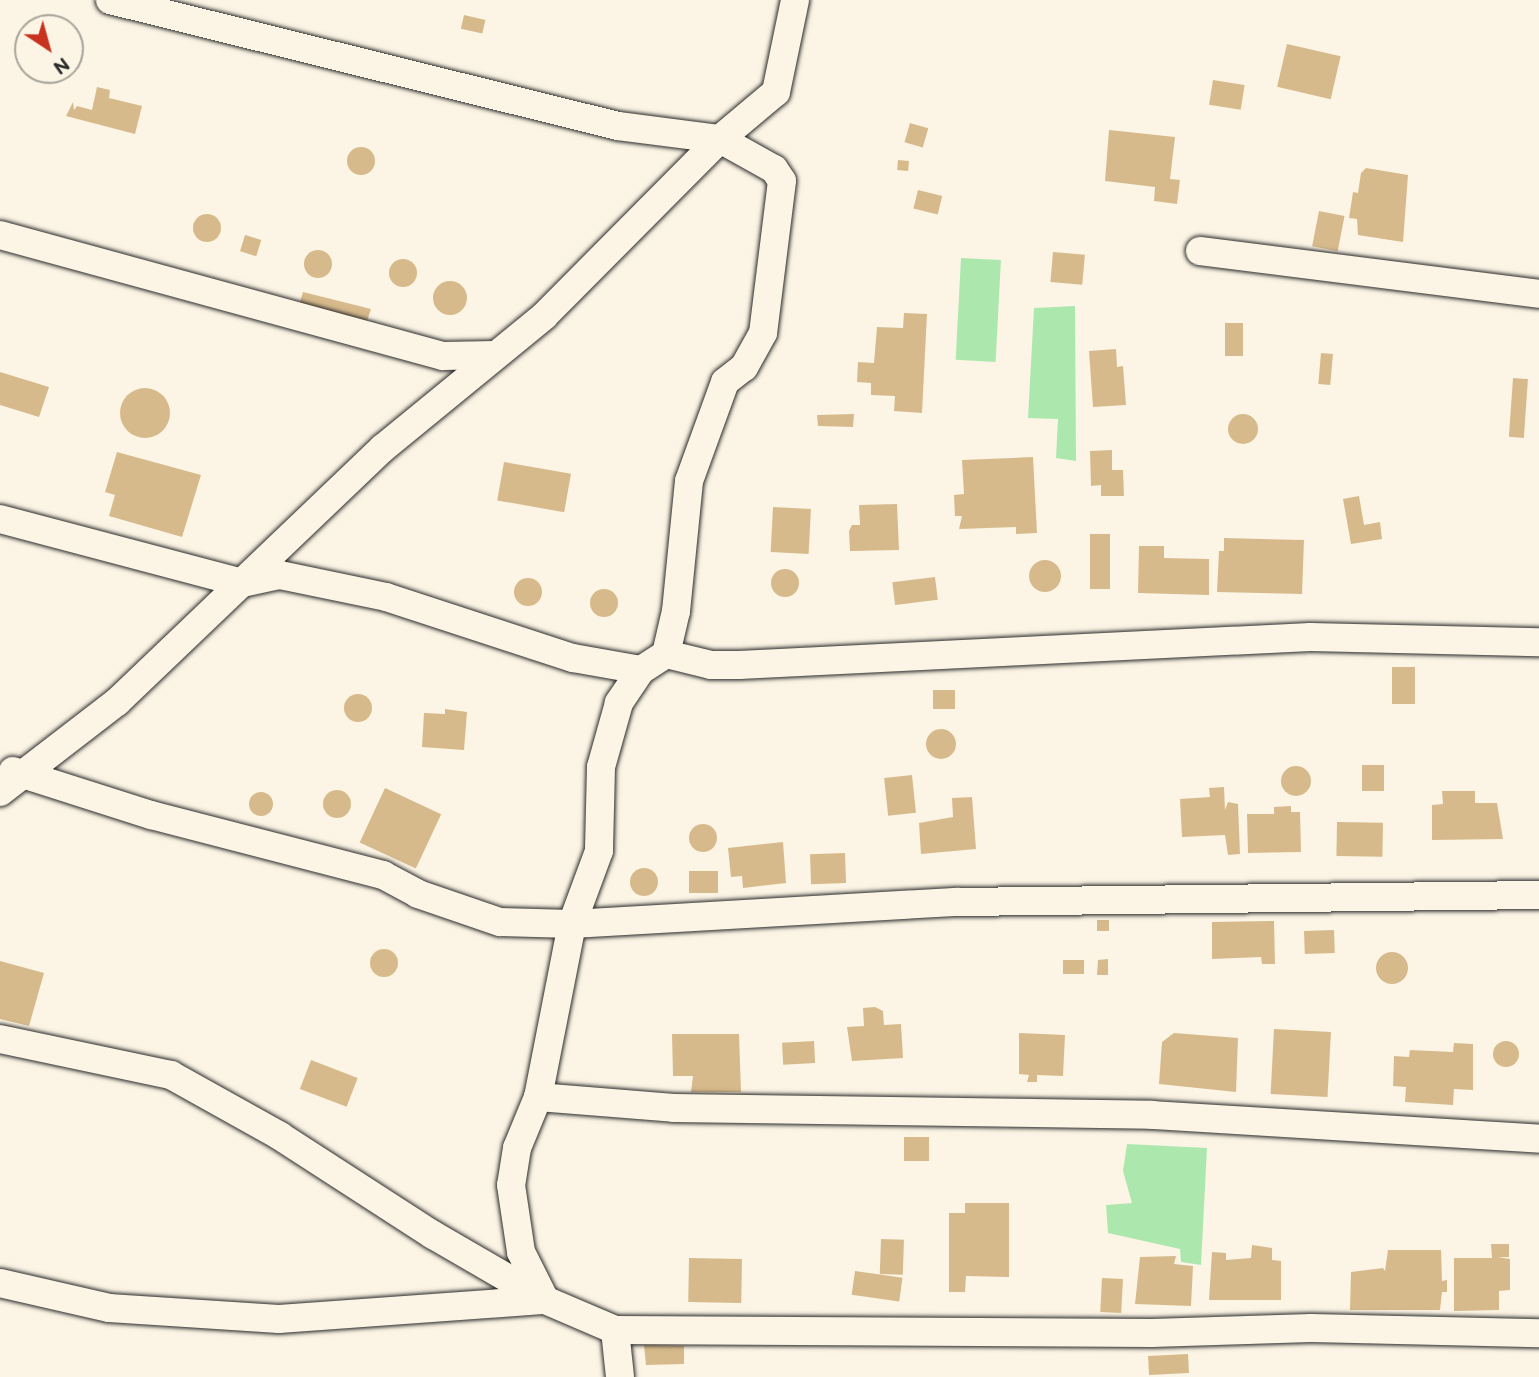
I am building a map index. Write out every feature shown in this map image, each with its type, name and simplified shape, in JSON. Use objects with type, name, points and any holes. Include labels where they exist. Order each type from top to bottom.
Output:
[{"type":"street","points":[[110,0],[618,126],[720,139],[775,169],[782,181],[777,239],[763,333],[744,367],[725,382],[689,481],[676,611],[666,654],[641,670],[619,703],[601,767],[599,851],[572,924],[538,1097],[517,1148],[511,1185],[521,1252],[545,1300]]},
{"type":"street","points":[[0,792],[14,771],[117,702],[383,448],[544,316],[720,139],[776,92],[794,0]]},
{"type":"street","points":[[0,235],[443,356],[495,355]]},
{"type":"street","points":[[1200,251],[1539,294]]},
{"type":"street","points":[[0,519],[242,583],[280,575],[386,597],[573,658],[641,670]]},
{"type":"street","points":[[666,654],[711,665],[739,665],[1310,637],[1539,642]]},
{"type":"street","points":[[14,771],[151,815],[383,875],[418,894],[500,922],[572,924],[958,902],[1539,895]]},
{"type":"street","points":[[0,1039],[171,1075],[280,1136],[433,1235],[545,1300],[615,1330],[1152,1332],[1311,1328],[1539,1333]]},
{"type":"street","points":[[538,1097],[674,1108],[1152,1115],[1539,1139]]},
{"type":"street","points":[[0,1283],[109,1308],[279,1319],[545,1300]]},
{"type":"street","points":[[615,1330],[620,1377]]},
{"type":"green space","points":[[961,258],[1001,260],[996,362],[956,360]]},
{"type":"green space","points":[[1075,306],[1076,461],[1056,458],[1058,419],[1028,418],[1034,308]]},
{"type":"green space","points":[[1127,1144],[1207,1148],[1201,1265],[1181,1262],[1180,1249],[1108,1233],[1106,1205],[1132,1203],[1123,1171]]},
{"type":"building","points":[[464,15],[485,20],[482,34],[461,29]]},
{"type":"building","points":[[1287,44],[1341,56],[1331,99],[1277,87]]},
{"type":"building","points":[[1213,80],[1245,85],[1241,110],[1209,105]]},
{"type":"building","points":[[97,87],[110,90],[109,98],[142,106],[135,134],[66,116],[73,102],[74,110],[77,106],[92,110]]},
{"type":"building","points":[[910,123],[928,128],[923,147],[904,142]]},
{"type":"building","points":[[1109,130],[1175,137],[1170,179],[1180,180],[1177,204],[1154,201],[1155,187],[1105,181]]},
{"type":"building","points":[[361,147],[371,151],[375,161],[371,171],[361,175],[351,171],[347,161],[351,151]]},
{"type":"building","points":[[898,160],[909,161],[908,171],[897,170]]},
{"type":"building","points":[[1366,168],[1408,175],[1403,242],[1358,235],[1357,219],[1349,218],[1353,192],[1358,193],[1361,173]]},
{"type":"building","points":[[918,190],[942,196],[938,214],[913,208]]},
{"type":"building","points":[[1319,211],[1345,216],[1338,251],[1312,246]]},
{"type":"building","points":[[207,214],[217,218],[221,228],[217,238],[207,242],[197,238],[193,228],[197,218]]},
{"type":"building","points":[[245,235],[261,240],[256,256],[240,251]]},
{"type":"building","points":[[318,250],[328,254],[332,264],[328,274],[318,278],[308,274],[304,264],[308,254]]},
{"type":"building","points":[[1053,252],[1085,255],[1082,285],[1050,282]]},
{"type":"building","points":[[403,259],[413,263],[417,273],[413,283],[403,287],[393,283],[389,273],[393,263]]},
{"type":"building","points":[[450,281],[462,286],[467,298],[462,310],[450,315],[438,310],[433,298],[438,286]]},
{"type":"building","points":[[303,292],[371,309],[366,324],[299,305]]},
{"type":"building","points":[[904,313],[927,314],[922,413],[894,411],[895,396],[871,395],[871,383],[857,382],[858,362],[874,363],[877,327],[903,328]]},
{"type":"building","points":[[1225,323],[1243,323],[1243,356],[1225,356]]},
{"type":"building","points":[[1116,349],[1117,367],[1123,366],[1126,405],[1093,407],[1089,351]]},
{"type":"building","points":[[1321,353],[1333,354],[1330,385],[1318,384]]},
{"type":"building","points":[[0,372],[49,387],[39,417],[0,405]]},
{"type":"building","points":[[1513,378],[1528,379],[1524,438],[1509,437]]},
{"type":"building","points":[[145,388],[163,395],[170,413],[163,431],[145,438],[127,431],[120,413],[127,395]]},
{"type":"building","points":[[854,414],[853,427],[818,426],[817,415]]},
{"type":"building","points":[[1243,414],[1254,418],[1258,429],[1254,440],[1243,444],[1232,440],[1228,429],[1232,418]]},
{"type":"building","points":[[1112,450],[1112,470],[1123,470],[1124,496],[1101,496],[1101,485],[1091,486],[1090,451]]},
{"type":"building","points":[[117,452],[201,475],[182,537],[109,516],[115,495],[105,492]]},
{"type":"building","points":[[1033,457],[1037,533],[1016,534],[1016,527],[959,529],[962,516],[955,516],[954,495],[964,494],[962,460]]},
{"type":"building","points":[[504,462],[571,474],[564,512],[497,500]]},
{"type":"building","points":[[1359,496],[1364,525],[1380,522],[1382,539],[1351,544],[1343,499]]},
{"type":"building","points":[[897,504],[899,550],[850,551],[849,531],[852,525],[860,525],[859,505]]},
{"type":"building","points":[[773,507],[811,509],[809,554],[771,552]]},
{"type":"building","points":[[1090,534],[1110,534],[1110,589],[1090,589]]},
{"type":"building","points":[[1224,538],[1304,540],[1302,594],[1217,592],[1219,551],[1224,551]]},
{"type":"building","points":[[1139,546],[1164,546],[1164,558],[1209,559],[1209,595],[1138,593]]},
{"type":"building","points":[[1045,560],[1057,564],[1061,576],[1057,588],[1045,592],[1033,588],[1029,576],[1033,564]]},
{"type":"building","points":[[785,569],[795,573],[799,583],[795,593],[785,597],[775,593],[771,583],[775,573]]},
{"type":"building","points":[[935,577],[938,600],[895,605],[892,582]]},
{"type":"building","points":[[528,578],[538,582],[542,592],[538,602],[528,606],[518,602],[514,592],[518,582]]},
{"type":"building","points":[[604,589],[614,593],[618,603],[614,613],[604,617],[594,613],[590,603],[594,593]]},
{"type":"building","points":[[1392,667],[1415,667],[1415,704],[1392,704]]},
{"type":"building","points":[[933,690],[955,690],[955,709],[933,709]]},
{"type":"building","points":[[358,694],[368,698],[372,708],[368,718],[358,722],[348,718],[344,708],[348,698]]},
{"type":"building","points":[[445,709],[467,712],[464,750],[422,747],[424,713],[445,714]]},
{"type":"building","points":[[941,729],[947,730],[955,738],[955,750],[947,758],[941,759],[935,758],[927,750],[926,744],[927,738],[935,730]]},
{"type":"building","points":[[1362,765],[1384,765],[1384,791],[1362,791]]},
{"type":"building","points":[[1296,766],[1307,770],[1311,781],[1307,792],[1296,796],[1285,792],[1281,781],[1285,770]]},
{"type":"building","points":[[912,775],[916,813],[888,816],[884,778]]},
{"type":"building","points":[[1224,787],[1225,810],[1228,802],[1238,804],[1240,854],[1228,855],[1225,835],[1182,837],[1180,799],[1210,797],[1209,788]]},
{"type":"building","points":[[385,788],[441,814],[416,869],[360,842]]},
{"type":"building","points":[[337,790],[347,794],[351,804],[347,814],[337,818],[327,814],[323,804],[327,794]]},
{"type":"building","points":[[1442,791],[1475,791],[1475,803],[1497,803],[1503,839],[1432,840],[1432,805],[1443,804]]},
{"type":"building","points":[[256,792],[266,792],[273,799],[273,809],[266,816],[256,816],[249,809],[249,799]]},
{"type":"building","points":[[972,797],[976,849],[921,854],[919,823],[953,817],[952,798]]},
{"type":"building","points":[[1291,806],[1291,812],[1300,812],[1301,852],[1248,853],[1247,814],[1274,814],[1274,807]]},
{"type":"building","points":[[1337,822],[1383,823],[1382,857],[1336,856]]},
{"type":"building","points":[[703,824],[713,828],[717,838],[713,848],[703,852],[693,848],[689,838],[693,828]]},
{"type":"building","points":[[783,842],[786,883],[743,888],[742,876],[731,877],[728,848]]},
{"type":"building","points":[[845,853],[846,883],[811,884],[810,854]]},
{"type":"building","points":[[644,868],[654,872],[658,882],[654,892],[644,896],[634,892],[630,882],[634,872]]},
{"type":"building","points":[[689,871],[718,871],[718,893],[689,893]]},
{"type":"building","points":[[1097,920],[1109,920],[1109,931],[1097,931]]},
{"type":"building","points":[[1274,921],[1275,964],[1262,964],[1261,957],[1212,959],[1212,922]]},
{"type":"building","points":[[1334,930],[1335,953],[1305,954],[1304,931]]},
{"type":"building","points":[[384,949],[394,953],[398,963],[394,973],[384,977],[374,973],[370,963],[374,953]]},
{"type":"building","points":[[1392,952],[1403,957],[1408,968],[1403,979],[1392,984],[1381,979],[1376,968],[1381,957]]},
{"type":"building","points":[[1108,959],[1108,975],[1097,975],[1098,960]]},
{"type":"building","points":[[1063,960],[1084,960],[1084,974],[1063,974]]},
{"type":"building","points":[[0,961],[44,973],[29,1026],[0,1019]]},
{"type":"building","points":[[875,1007],[883,1011],[884,1025],[901,1024],[903,1058],[852,1061],[847,1027],[864,1026],[863,1008]]},
{"type":"building","points":[[1274,1029],[1331,1032],[1328,1097],[1271,1094]]},
{"type":"building","points":[[1019,1033],[1065,1035],[1063,1076],[1037,1075],[1037,1082],[1027,1082],[1029,1075],[1019,1074]]},
{"type":"building","points":[[1174,1033],[1238,1038],[1236,1092],[1159,1084],[1162,1042]]},
{"type":"building","points":[[672,1034],[739,1034],[741,1092],[691,1092],[693,1076],[673,1076]]},
{"type":"building","points":[[814,1041],[815,1063],[783,1065],[782,1043]]},
{"type":"building","points":[[1506,1041],[1515,1045],[1519,1054],[1515,1063],[1506,1067],[1497,1063],[1493,1054],[1497,1045]]},
{"type":"building","points":[[1454,1043],[1473,1044],[1473,1090],[1454,1089],[1453,1105],[1405,1102],[1406,1087],[1393,1086],[1394,1056],[1409,1057],[1410,1050],[1453,1052]]},
{"type":"building","points":[[311,1060],[358,1078],[347,1107],[300,1089]]},
{"type":"building","points":[[904,1137],[929,1137],[929,1161],[904,1161]]},
{"type":"building","points":[[965,1203],[1009,1203],[1009,1277],[966,1276],[965,1292],[949,1292],[949,1213],[965,1213]]},
{"type":"building","points":[[881,1239],[904,1240],[903,1275],[880,1274]]},
{"type":"building","points":[[1491,1244],[1509,1244],[1509,1257],[1498,1257],[1510,1259],[1510,1290],[1499,1291],[1499,1310],[1454,1311],[1454,1258],[1492,1258]]},
{"type":"building","points":[[1252,1245],[1272,1248],[1272,1260],[1281,1261],[1281,1300],[1209,1300],[1212,1252],[1226,1253],[1226,1260],[1251,1258]]},
{"type":"building","points":[[1388,1250],[1441,1250],[1442,1281],[1447,1280],[1447,1292],[1442,1292],[1440,1310],[1350,1310],[1351,1272],[1383,1268],[1385,1271]]},
{"type":"building","points":[[1176,1256],[1174,1264],[1193,1266],[1191,1306],[1135,1304],[1140,1257]]},
{"type":"building","points":[[689,1258],[742,1259],[741,1303],[688,1302]]},
{"type":"building","points":[[855,1271],[903,1278],[899,1301],[852,1295]]},
{"type":"building","points":[[1102,1278],[1123,1279],[1121,1313],[1100,1312]]},
{"type":"building","points":[[644,1345],[684,1346],[684,1364],[646,1365]]},
{"type":"building","points":[[1188,1354],[1189,1373],[1149,1375],[1148,1356]]}]
